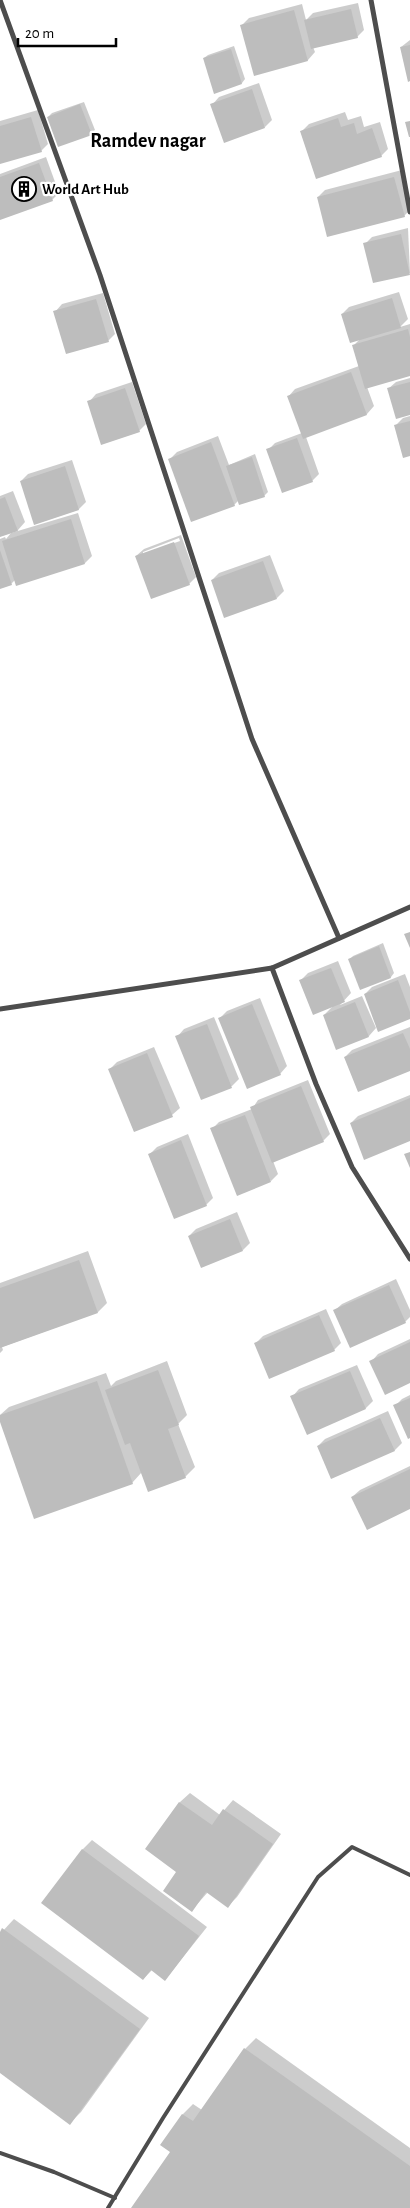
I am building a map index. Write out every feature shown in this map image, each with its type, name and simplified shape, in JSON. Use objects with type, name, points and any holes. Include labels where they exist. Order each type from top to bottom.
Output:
[{"type":"street","points":[[0,0],[100,275],[252,739],[339,938]]},
{"type":"street","points":[[371,0],[410,212]]},
{"type":"street","points":[[0,1009],[272,968],[410,907]]},
{"type":"street","points":[[272,968],[316,1084],[352,1167],[410,1258]]},
{"type":"lane","points":[[108,2208],[168,2110],[318,1877],[352,1847],[410,1875]]},
{"type":"lane","points":[[0,2152],[115,2198]]},
{"type":"building","points":[[351,9],[358,38],[311,49],[304,20]]},
{"type":"building","points":[[294,10],[308,61],[254,76],[240,25]]},
{"type":"building","points":[[410,45],[410,81],[408,82],[400,47]]},
{"type":"building","points":[[231,49],[242,84],[214,94],[203,58]]},
{"type":"building","points":[[252,89],[265,128],[224,143],[210,104]]},
{"type":"building","points":[[80,104],[92,135],[58,147],[47,117]]},
{"type":"building","points":[[31,117],[42,152],[0,164],[0,126]]},
{"type":"building","points":[[338,118],[341,127],[354,123],[357,134],[372,128],[382,157],[316,179],[300,131]]},
{"type":"building","points":[[410,121],[410,137],[409,137],[405,122]]},
{"type":"building","name":"World Art Hub","points":[[39,163],[53,201],[0,220],[0,177]]},
{"type":"building","points":[[394,177],[405,217],[327,237],[317,197]]},
{"type":"building","points":[[401,234],[410,275],[373,283],[363,243]]},
{"type":"building","points":[[392,298],[401,328],[350,343],[341,314]]},
{"type":"building","points":[[96,299],[109,342],[66,354],[53,311]]},
{"type":"building","points":[[408,329],[410,337],[410,376],[365,389],[352,345]]},
{"type":"building","points":[[351,372],[367,415],[303,439],[287,396]]},
{"type":"building","points":[[410,382],[410,415],[396,419],[387,388]]},
{"type":"building","points":[[125,388],[140,432],[101,445],[87,401]]},
{"type":"building","points":[[410,421],[410,456],[403,458],[394,425]]},
{"type":"building","points":[[297,438],[313,482],[282,493],[266,449]]},
{"type":"building","points":[[211,442],[235,506],[191,522],[168,459]]},
{"type":"building","points":[[252,457],[265,497],[239,505],[226,466]]},
{"type":"building","points":[[65,466],[79,510],[34,525],[20,481]]},
{"type":"building","points":[[5,497],[18,531],[0,537],[0,499]]},
{"type":"building","points":[[71,519],[85,564],[16,586],[2,541]]},
{"type":"building","points":[[174,542],[190,585],[151,599],[135,556]]},
{"type":"building","points":[[0,550],[12,585],[0,589]]},
{"type":"building","points":[[263,561],[277,599],[224,618],[211,580]]},
{"type":"building","points":[[410,932],[410,948],[404,934]]},
{"type":"building","points":[[379,946],[391,978],[360,990],[348,959]]},
{"type":"building","points":[[331,968],[345,1002],[313,1015],[299,980]]},
{"type":"building","points":[[398,980],[410,1012],[410,1019],[378,1032],[364,994]]},
{"type":"building","points":[[355,1002],[369,1037],[336,1050],[323,1015]]},
{"type":"building","points":[[252,1004],[281,1075],[247,1089],[218,1018]]},
{"type":"building","points":[[207,1024],[232,1088],[201,1100],[175,1036]]},
{"type":"building","points":[[403,1033],[410,1049],[410,1071],[358,1092],[344,1057]]},
{"type":"building","points":[[147,1053],[173,1117],[134,1132],[108,1069]]},
{"type":"building","points":[[301,1086],[324,1142],[272,1163],[250,1107]]},
{"type":"building","points":[[410,1098],[410,1141],[364,1160],[350,1123]]},
{"type":"building","points":[[245,1115],[271,1182],[237,1196],[210,1128]]},
{"type":"building","points":[[181,1140],[207,1206],[174,1219],[148,1154]]},
{"type":"building","points":[[410,1152],[410,1168],[404,1154]]},
{"type":"building","points":[[230,1219],[243,1251],[201,1268],[188,1236]]},
{"type":"building","points":[[79,1260],[98,1313],[0,1348],[0,1288]]},
{"type":"building","points":[[389,1285],[406,1323],[350,1348],[333,1310]]},
{"type":"building","points":[[319,1315],[335,1351],[269,1379],[254,1343]]},
{"type":"building","points":[[410,1342],[410,1383],[385,1395],[369,1361]]},
{"type":"building","points":[[158,1370],[179,1425],[168,1429],[186,1478],[148,1492],[130,1443],[125,1445],[105,1390]]},
{"type":"building","points":[[350,1371],[366,1409],[307,1435],[290,1396]]},
{"type":"building","points":[[97,1381],[133,1484],[34,1519],[0,1422],[0,1415]]},
{"type":"building","points":[[410,1398],[410,1438],[408,1439],[393,1405]]},
{"type":"building","points":[[380,1418],[395,1451],[331,1479],[317,1446]]},
{"type":"building","points":[[410,1469],[410,1509],[367,1530],[351,1497]]},
{"type":"building","points":[[179,1802],[212,1825],[223,1809],[273,1844],[228,1908],[206,1892],[192,1912],[163,1891],[176,1872],[145,1849]]},
{"type":"building","points":[[82,1849],[199,1936],[165,1981],[151,1970],[143,1980],[41,1903]]},
{"type":"building","points":[[2,1928],[140,2029],[70,2125],[0,2073],[0,1932]]},
{"type":"building","points":[[244,2048],[410,2166],[410,2208],[131,2208],[170,2152],[160,2145],[182,2114],[193,2121]]},
{"type":"place","name":"World Art Hub","points":[[24,189]]},
{"type":"district","name":"Ramdev nagar","points":[[148,141]]}]
